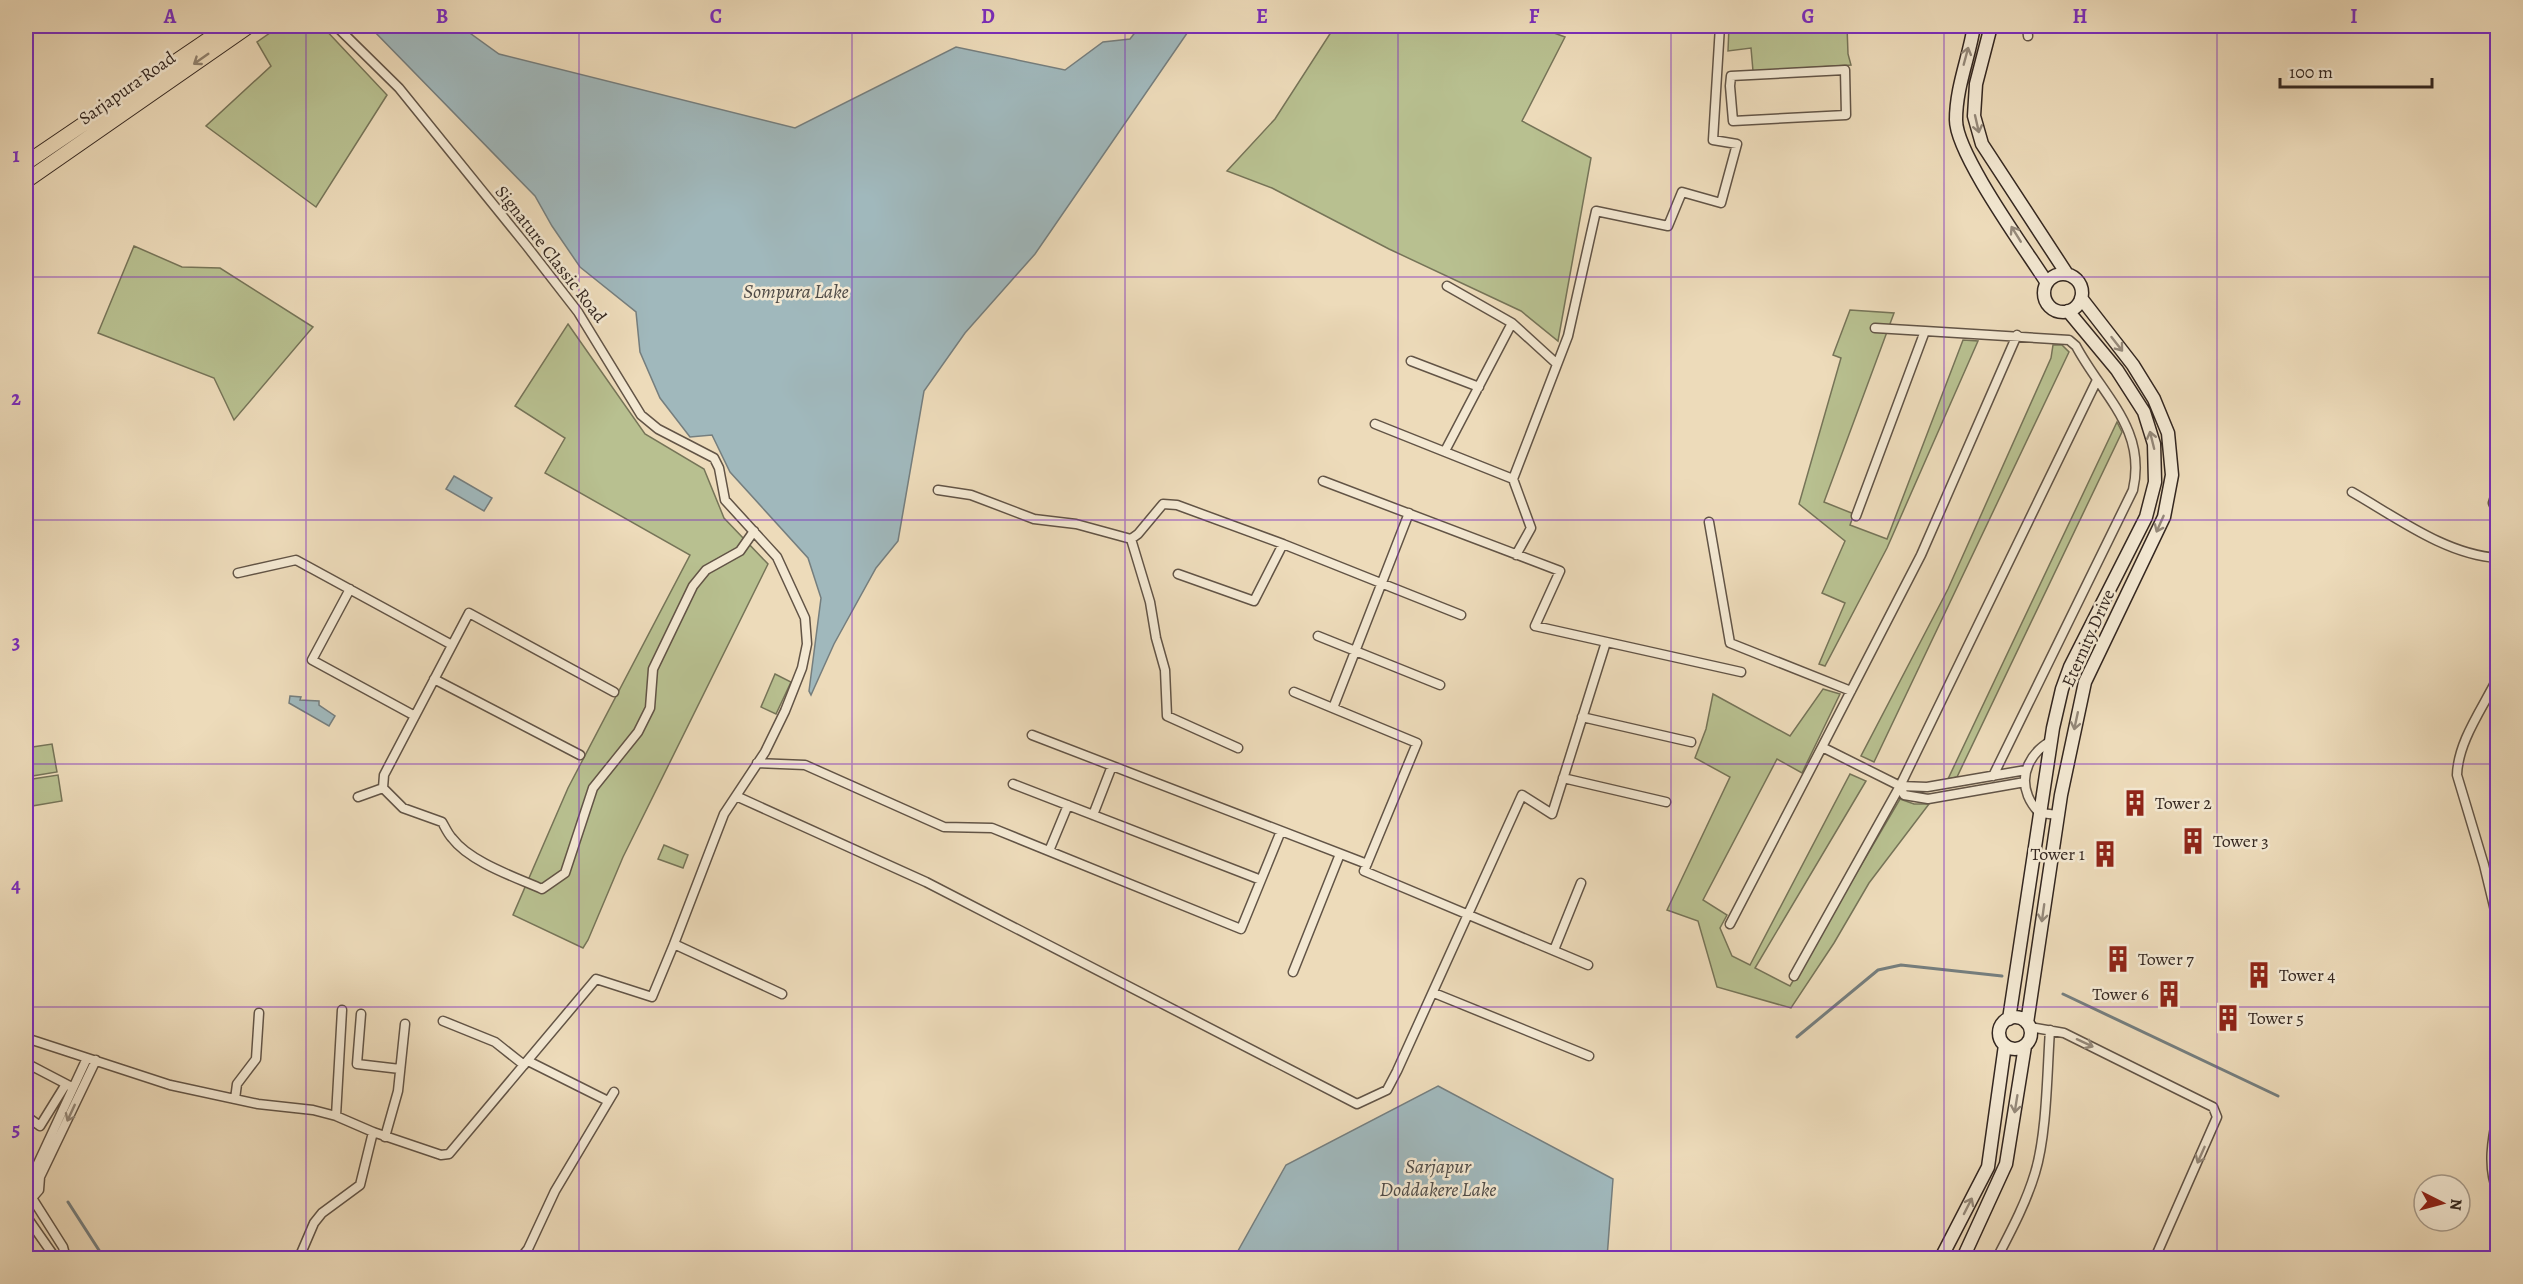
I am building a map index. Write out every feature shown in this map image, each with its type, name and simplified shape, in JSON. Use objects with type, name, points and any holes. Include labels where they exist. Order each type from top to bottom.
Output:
[{"type":"main road","name":"Sarjapura Road","points":[[26,163],[225,32],[249,26]]},
{"type":"main road","name":"Sarjapura Road","points":[[27,177],[225,32]]},
{"type":"street","name":"Signature Classic Road","points":[[336,26],[399,88],[526,245],[578,312],[640,415],[658,429],[714,458],[719,468],[725,500],[777,557],[805,618],[807,644],[802,668],[785,711],[757,763],[724,814],[652,997],[596,979],[526,1063]]},
{"type":"street","points":[[1516,555],[1531,528],[1513,479],[1568,336],[1596,211],[1668,226],[1682,192],[1721,203],[1737,144],[1713,140],[1720,26]]},
{"type":"street","name":"Eternity Drive","points":[[1945,1257],[1988,1167],[2005,1045],[2001,1041],[2000,1030],[2008,1019],[2051,741],[2062,689],[2070,666],[2146,517],[2155,482],[2154,444],[2144,412],[2117,370],[2068,311],[2062,312],[2050,306],[2045,295],[2047,284],[1963,150],[1956,123],[1957,90],[1974,26]]},
{"type":"street","name":"Eternity Drive","points":[[1963,1258],[2006,1164],[2025,1046],[2031,1037],[2029,1025],[2058,815],[2085,682],[2164,517],[2172,474],[2168,433],[2154,399],[2133,365],[2081,298],[2081,286],[2078,280],[2067,274],[1982,144],[1974,116],[1976,84],[1991,26]]},
{"type":"street","points":[[2027,26],[2028,36]]},
{"type":"street","points":[[1845,70],[1846,115],[1733,121],[1731,100],[1731,76],[1845,70]]},
{"type":"street","points":[[1716,100],[1731,100]]},
{"type":"street","points":[[2047,284],[2055,275],[2067,274]]},
{"type":"street","points":[[1447,286],[1512,323],[1557,364]]},
{"type":"street","points":[[2068,311],[2074,308],[2081,298]]},
{"type":"street","points":[[1445,451],[1512,323]]},
{"type":"street","points":[[1875,328],[2069,340],[2076,346],[2123,419],[2134,444],[2136,463],[2133,490],[1993,776]]},
{"type":"street","points":[[1856,516],[1925,331]]},
{"type":"street","points":[[1730,924],[1921,555],[2017,335]]},
{"type":"street","points":[[1411,361],[1479,387]]},
{"type":"street","points":[[1794,976],[1900,786],[2097,380]]},
{"type":"street","points":[[1375,424],[1513,479]]},
{"type":"street","points":[[1323,481],[1560,571],[1535,626],[1741,672]]},
{"type":"street","points":[[2498,487],[2493,503],[2498,515]]},
{"type":"street","points":[[938,490],[971,495],[1034,519],[1076,524],[1131,538],[1138,534],[1163,504],[1178,505],[1461,615]]},
{"type":"street","points":[[2352,492],[2453,549],[2498,558]]},
{"type":"street","points":[[1333,708],[1409,513]]},
{"type":"street","points":[[1709,522],[1730,643],[1851,691]]},
{"type":"street","points":[[614,692],[469,613],[384,775],[383,788],[403,808],[442,822],[452,838],[466,853],[542,889],[565,873],[593,788],[638,732],[650,708],[653,669],[693,586],[706,570],[740,551],[754,531]]},
{"type":"street","points":[[1131,538],[1150,602],[1156,638],[1165,670],[1167,716],[1238,748]]},
{"type":"street","points":[[1178,574],[1254,601],[1283,544]]},
{"type":"street","points":[[238,573],[296,560],[452,645]]},
{"type":"street","points":[[350,589],[312,660],[415,716]]},
{"type":"street","points":[[1318,636],[1440,685]]},
{"type":"street","points":[[736,796],[926,882],[1357,1104],[1387,1090],[1434,993],[1522,795],[1552,814],[1606,642]]},
{"type":"street","points":[[2498,677],[2462,747],[2457,775],[2484,865],[2498,923]]},
{"type":"street","points":[[434,679],[580,755]]},
{"type":"street","points":[[1294,692],[1417,743],[1364,871],[1588,965]]},
{"type":"street","points":[[1582,717],[1691,742]]},
{"type":"street","points":[[1032,735],[1367,864]]},
{"type":"street","points":[[2051,741],[2033,755],[2026,770],[2025,783],[2031,802],[2040,812],[2058,815]]},
{"type":"street","points":[[1822,747],[1900,786],[1927,787],[2026,770]]},
{"type":"street","points":[[757,763],[805,765],[944,827],[992,828],[1241,929],[1281,831]]},
{"type":"street","points":[[1093,815],[1112,766]]},
{"type":"street","points":[[1563,778],[1666,802]]},
{"type":"street","points":[[1900,786],[1904,795],[1928,799],[2025,783]]},
{"type":"street","points":[[1013,784],[1261,880]]},
{"type":"street","points":[[358,797],[383,788]]},
{"type":"street","points":[[1049,851],[1068,805]]},
{"type":"street","points":[[1293,972],[1340,854]]},
{"type":"street","points":[[1554,950],[1581,883]]},
{"type":"street","points":[[674,944],[782,994]]},
{"type":"street","points":[[1434,993],[1589,1056]]},
{"type":"street","points":[[336,1116],[342,1010]]},
{"type":"street","points":[[235,1100],[237,1084],[256,1059],[259,1013]]},
{"type":"street","points":[[361,1014],[357,1064],[400,1069]]},
{"type":"street","points":[[2008,1019],[2018,1018],[2029,1025],[2064,1033],[2213,1107],[2217,1117],[2156,1258]]},
{"type":"street","points":[[443,1021],[495,1042],[526,1063],[608,1101]]},
{"type":"street","points":[[385,1137],[398,1091],[405,1024]]},
{"type":"street","points":[[1997,1258],[2019,1217],[2036,1172],[2042,1131],[2050,1030]]},
{"type":"street","points":[[26,1038],[170,1085],[235,1100],[336,1116],[385,1137],[441,1155],[449,1154],[526,1063]]},
{"type":"street","points":[[2005,1045],[2014,1049],[2025,1046]]},
{"type":"street","points":[[26,1116],[40,1126],[92,1059]]},
{"type":"street","points":[[32,1198],[39,1190],[40,1178],[92,1059]]},
{"type":"street","points":[[26,1063],[70,1085]]},
{"type":"street","points":[[66,1258],[63,1247],[32,1198],[31,1189],[34,1172],[70,1085]]},
{"type":"street","points":[[521,1258],[528,1249],[555,1191],[614,1092]]},
{"type":"street","points":[[2498,1113],[2492,1166],[2493,1182],[2498,1193]]},
{"type":"street","points":[[299,1258],[322,1213],[360,1185],[372,1132]]},
{"type":"street","points":[[26,1216],[53,1258]]},
{"type":"green space","points":[[280,26],[322,26],[387,95],[316,207],[206,126],[271,66],[257,42]]},
{"type":"green space","points":[[1335,26],[1535,26],[1565,37],[1522,121],[1591,158],[1558,341],[1521,311],[1389,249],[1272,188],[1227,171],[1275,119]]},
{"type":"green space","points":[[1729,26],[1847,26],[1848,54],[1851,65],[1753,71],[1751,48],[1728,51]]},
{"type":"green space","points":[[134,246],[182,267],[220,268],[313,327],[234,420],[214,378],[98,333]]},
{"type":"green space","points":[[1850,310],[1894,313],[1824,502],[1854,514],[1850,525],[1887,539],[1963,340],[1978,341],[1887,548],[1825,666],[1819,664],[1845,603],[1822,593],[1845,541],[1799,504],[1841,358],[1833,355]]},
{"type":"green space","points":[[568,324],[645,434],[704,469],[724,518],[768,564],[623,857],[583,948],[513,915],[568,788],[690,555],[545,473],[565,438],[515,406]]},
{"type":"green space","points":[[2053,345],[2062,345],[2069,352],[1874,762],[1861,756],[1948,589],[2051,358]]},
{"type":"green space","points":[[2117,422],[2122,432],[1957,777],[1948,779]]},
{"type":"green space","points":[[775,674],[791,682],[776,714],[761,707]]},
{"type":"green space","points":[[1823,689],[1840,694],[1802,773],[1777,759],[1703,900],[1727,915],[1720,928],[1732,956],[1750,965],[1850,774],[1866,781],[1755,968],[1790,986],[1900,799],[1914,804],[1929,804],[1869,883],[1834,943],[1791,1008],[1717,987],[1698,921],[1667,910],[1730,777],[1695,758],[1706,729],[1713,694],[1790,736]]},
{"type":"green space","points":[[52,744],[57,772],[26,777],[26,748]]},
{"type":"green space","points":[[58,775],[62,801],[26,807],[26,780]]},
{"type":"green space","points":[[664,845],[688,855],[683,868],[658,859]]},
{"type":"water","name":"Sompura Lake","points":[[369,26],[460,26],[499,54],[795,128],[956,47],[1065,70],[1103,42],[1130,39],[1140,26],[1192,26],[1035,254],[965,333],[924,391],[898,541],[876,568],[834,644],[811,695],[809,691],[821,598],[808,558],[730,472],[712,435],[690,437],[660,398],[640,352],[636,312],[580,267],[535,196]]},
{"type":"water","points":[[454,476],[492,498],[484,511],[446,489]]},
{"type":"water","points":[[290,696],[301,697],[300,700],[319,701],[319,705],[335,716],[329,726],[289,703]]},
{"type":"water","name":"Sarjapur Doddakere Lake","points":[[1438,1086],[1613,1179],[1607,1258],[1234,1258],[1286,1165]]},
{"type":"waterway","points":[[1797,1037],[1878,970],[1901,965],[2002,976]]},
{"type":"waterway","points":[[2063,994],[2278,1096]]},
{"type":"waterway","points":[[68,1202],[104,1258]]},
{"type":"place","name":"Tower 2","points":[[2135,803]]},
{"type":"place","name":"Tower 3","points":[[2193,841]]},
{"type":"place","name":"Tower 1","points":[[2105,854]]},
{"type":"place","name":"Tower 7","points":[[2118,959]]},
{"type":"place","name":"Tower 4","points":[[2259,975]]},
{"type":"place","name":"Tower 6","points":[[2169,994]]},
{"type":"place","name":"Tower 5","points":[[2228,1018]]}]
